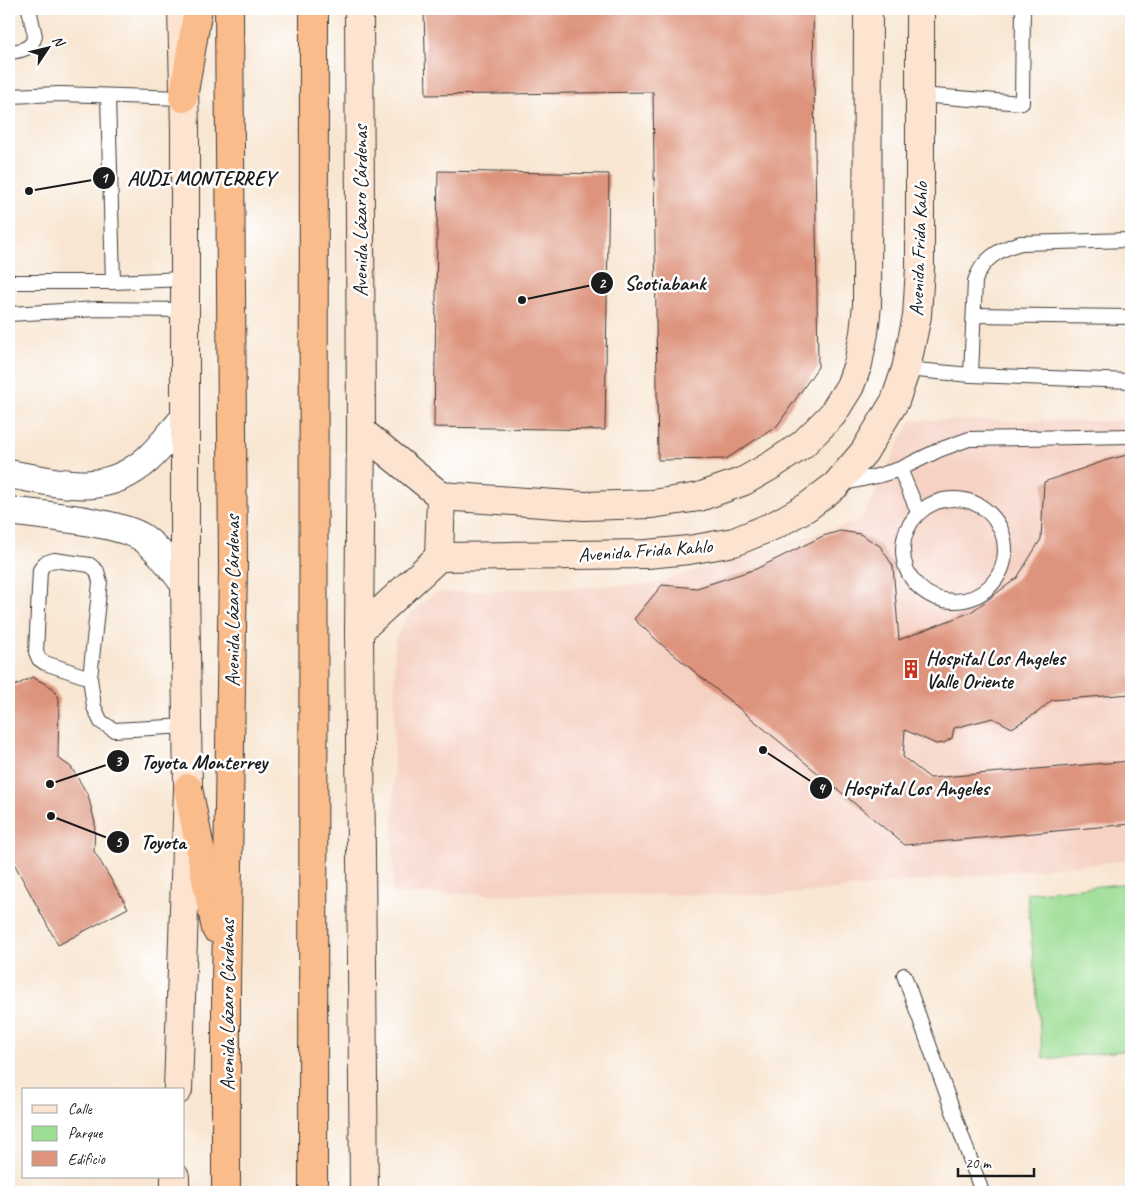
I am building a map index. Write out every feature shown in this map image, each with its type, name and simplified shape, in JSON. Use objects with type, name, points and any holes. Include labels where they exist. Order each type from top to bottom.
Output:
[{"type":"highway","points":[[183,98],[198,9]]},
{"type":"highway","name":"Avenida Lázaro Cárdenas","points":[[226,1192],[226,983],[233,568],[229,9]]},
{"type":"highway","points":[[313,1192],[314,9]]},
{"type":"highway","points":[[188,788],[226,983]]},
{"type":"street","points":[[178,1088],[188,788],[182,9]]},
{"type":"street","name":"Avenida Lázaro Cárdenas","points":[[360,9],[361,431],[359,631],[364,1192]]},
{"type":"street","points":[[361,431],[441,496],[584,506],[652,504],[699,497],[744,481],[802,445],[832,414],[850,386],[858,364],[864,333],[867,304],[868,9]]},
{"type":"street","name":"Avenida Frida Kahlo","points":[[440,557],[594,555],[689,550],[734,542],[775,526],[807,507],[836,485],[864,452],[895,402],[906,369],[917,316],[920,268],[920,9]]},
{"type":"street","points":[[9,474],[72,485],[94,485],[109,481],[128,472],[147,459],[184,419]]},
{"type":"street","points":[[359,631],[440,557],[441,496]]},
{"type":"street","points":[[9,511],[106,526],[142,537],[185,584]]},
{"type":"street","points":[[175,1178],[175,1192]]},
{"type":"lane","points":[[9,52],[25,49],[34,40],[35,36],[30,9]]},
{"type":"lane","points":[[920,95],[1022,103],[1023,9]]},
{"type":"lane","points":[[9,96],[44,94],[183,98]]},
{"type":"lane","points":[[108,96],[113,282]]},
{"type":"lane","points":[[971,375],[974,281],[978,270],[986,261],[1006,247],[1021,243],[1131,240]]},
{"type":"lane","points":[[9,282],[113,282],[184,279]]},
{"type":"lane","points":[[9,314],[97,309],[184,310]]},
{"type":"lane","points":[[974,315],[1131,317]]},
{"type":"lane","points":[[906,369],[971,375],[1131,382]]},
{"type":"lane","points":[[836,485],[900,469],[939,450],[969,439],[1131,436]]},
{"type":"lane","points":[[900,469],[918,512]]},
{"type":"lane","points":[[944,498],[973,501],[996,519],[1007,546],[1000,575],[979,596],[950,602],[923,591],[905,567],[904,538],[918,512],[944,498]]},
{"type":"lane","points":[[90,678],[45,663],[39,659],[36,652],[40,570],[45,563],[54,560],[90,565],[97,571],[100,582],[90,678],[94,707],[101,722],[114,730],[187,726]]},
{"type":"lane","points":[[904,975],[982,1192]]},
{"type":"shaded area","points":[[911,420],[1131,421],[1131,860],[780,895],[393,894],[395,640],[407,617],[434,593],[652,584],[861,520]]},
{"type":"green space","points":[[1131,883],[1131,1050],[1043,1059],[1027,893]]},
{"type":"building","points":[[424,9],[813,9],[818,367],[777,426],[726,459],[658,460],[653,92],[426,95]]},
{"type":"building","points":[[438,171],[609,174],[605,430],[434,427]]},
{"type":"building","name":"Hospital Los Angeles Valle Oriente","points":[[1131,454],[1131,694],[1052,700],[1038,712],[1012,728],[993,718],[954,728],[952,738],[944,743],[936,744],[905,730],[903,757],[930,778],[1131,761],[1131,824],[905,845],[661,644],[634,619],[662,585],[697,588],[756,569],[823,536],[840,531],[860,534],[880,546],[893,566],[899,640],[971,612],[1017,578],[1041,539],[1044,482],[1107,460]]},
{"type":"building","points":[[32,677],[53,688],[59,699],[58,758],[71,767],[88,795],[95,823],[94,851],[128,908],[58,945],[9,854],[9,689]]},
{"type":"place","name":"AUDI MONTERREY","points":[[29,191]]},
{"type":"place","name":"Scotiabank","points":[[522,300]]},
{"type":"place","name":"Hospital Los Angeles Valle Oriente","points":[[911,669]]},
{"type":"place","name":"Hospital Los Angeles","points":[[763,750]]},
{"type":"place","name":"Toyota Monterrey","points":[[50,784]]},
{"type":"place","name":"Toyota","points":[[51,816]]}]
